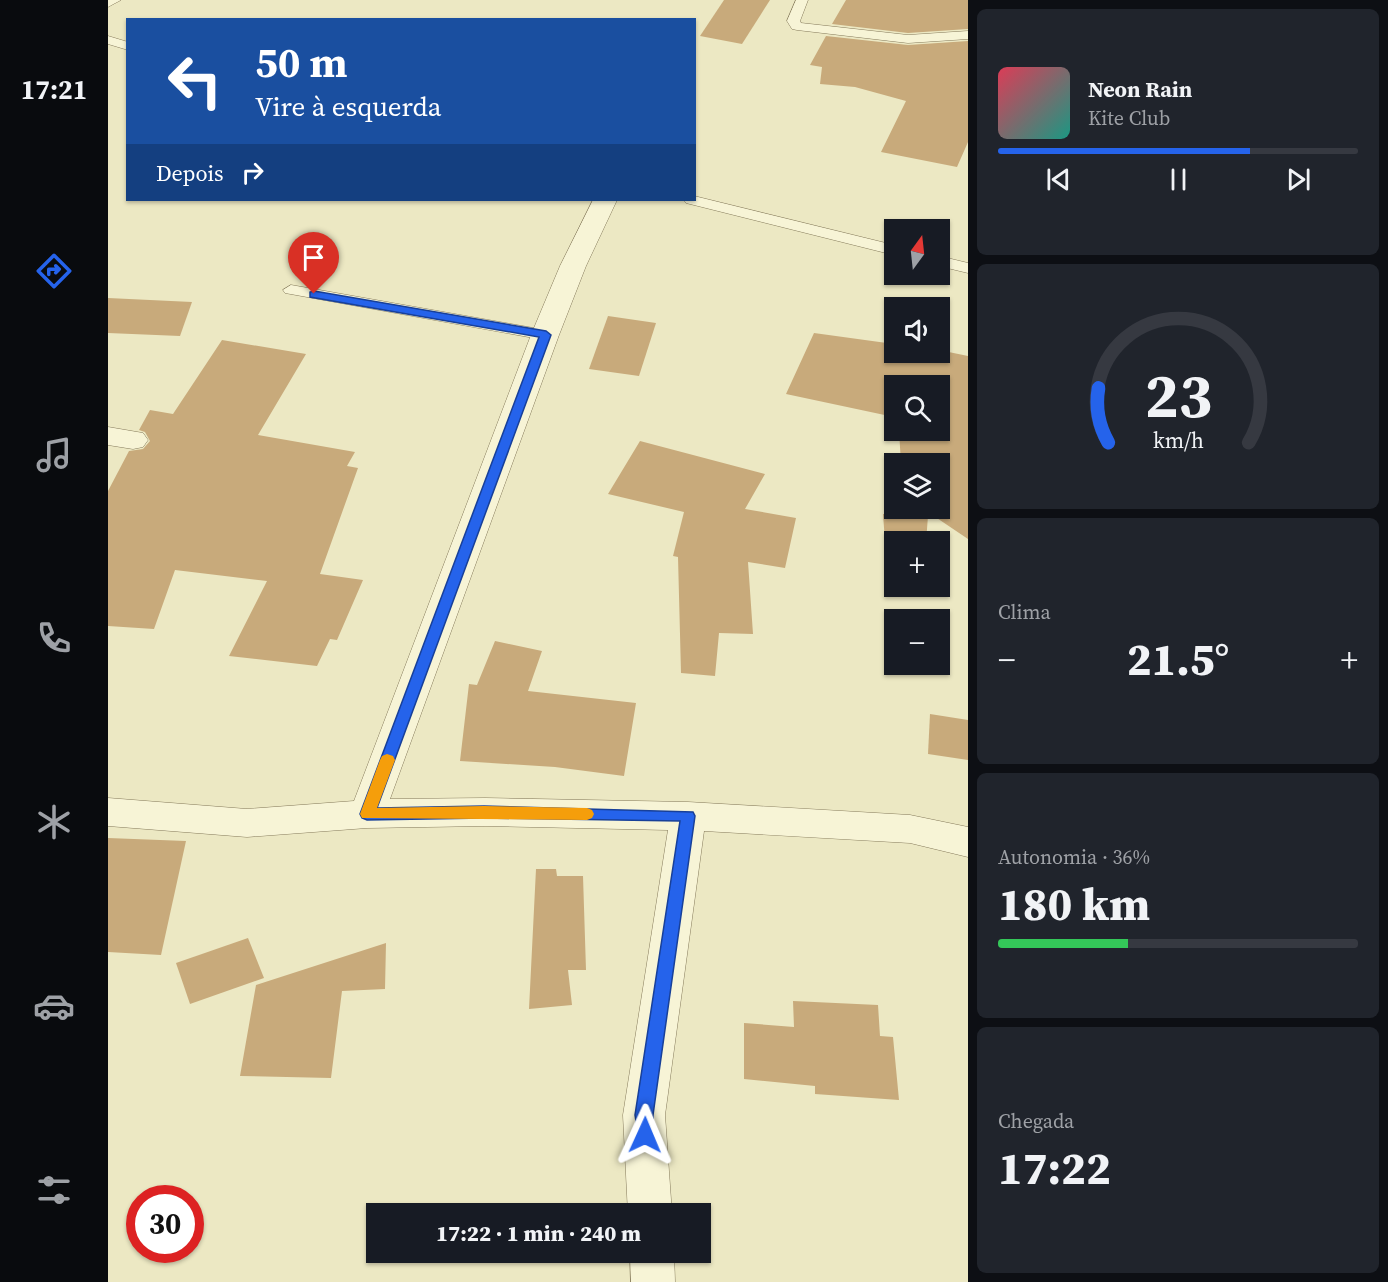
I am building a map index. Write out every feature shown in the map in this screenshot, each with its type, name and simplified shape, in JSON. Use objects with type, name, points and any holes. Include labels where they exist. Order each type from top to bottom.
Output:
[{"type":"street","points":[[367,814],[546,335],[573,266],[605,201]]},
{"type":"street","points":[[108,812],[247,823],[367,814],[484,812],[688,816],[910,829],[968,842]]},
{"type":"street","points":[[649,1203],[644,1115],[688,816]]},
{"type":"street","points":[[652,1263],[653,1282]]},
{"type":"lane","points":[[108,3],[115,0]]},
{"type":"lane","points":[[802,0],[793,21],[797,26],[908,39],[968,35]]},
{"type":"lane","points":[[108,40],[126,45]]},
{"type":"lane","points":[[695,201],[884,248]]},
{"type":"lane","points":[[950,264],[968,268]]},
{"type":"lane","points":[[291,290],[546,335]]},
{"type":"building","points":[[724,0],[770,0],[742,44],[700,36]]},
{"type":"building","points":[[846,0],[968,0],[968,29],[908,33],[832,24]]},
{"type":"building","points":[[826,36],[908,45],[968,41],[968,142],[957,167],[881,152],[906,101],[855,87],[820,84],[822,67],[810,65]]},
{"type":"building","points":[[108,298],[192,302],[180,336],[108,333]]},
{"type":"building","points":[[608,316],[656,323],[639,376],[589,369]]},
{"type":"building","points":[[814,333],[884,343],[884,363],[950,363],[950,352],[968,356],[968,539],[938,519],[950,519],[950,453],[900,453],[900,441],[950,441],[950,375],[884,375],[884,415],[786,394]]},
{"type":"building","points":[[222,340],[306,354],[258,435],[355,452],[347,466],[358,468],[320,574],[363,580],[337,640],[330,639],[317,666],[229,656],[267,581],[175,570],[154,629],[108,626],[108,491],[129,451],[143,449],[150,441],[145,432],[139,430],[150,410],[173,414]]},
{"type":"building","points":[[640,441],[765,474],[745,509],[796,518],[785,568],[748,562],[753,634],[719,633],[715,676],[681,673],[678,557],[673,556],[684,512],[608,494]]},
{"type":"building","points":[[883,514],[884,519],[928,519],[927,531],[884,531]]},
{"type":"building","points":[[495,641],[542,651],[528,691],[636,703],[624,776],[555,767],[460,761],[469,684],[477,685]]},
{"type":"building","points":[[930,714],[968,720],[968,760],[928,754]]},
{"type":"building","points":[[108,838],[186,841],[161,955],[108,952]]},
{"type":"building","points":[[536,869],[556,869],[557,876],[583,876],[586,970],[568,970],[572,1005],[529,1009]]},
{"type":"building","points":[[248,938],[264,978],[190,1004],[176,963]]},
{"type":"building","points":[[386,943],[385,989],[342,991],[331,1078],[240,1076],[256,985]]},
{"type":"building","points":[[793,1001],[878,1005],[880,1036],[893,1037],[899,1100],[815,1094],[815,1086],[744,1079],[744,1023],[794,1027]]},
{"type":"slow traffic","points":[[387,760],[367,814],[484,812],[587,814]]},
{"type":"route","points":[[314,294],[546,335],[367,814],[484,812],[688,816],[644,1115],[645,1135]]}]
